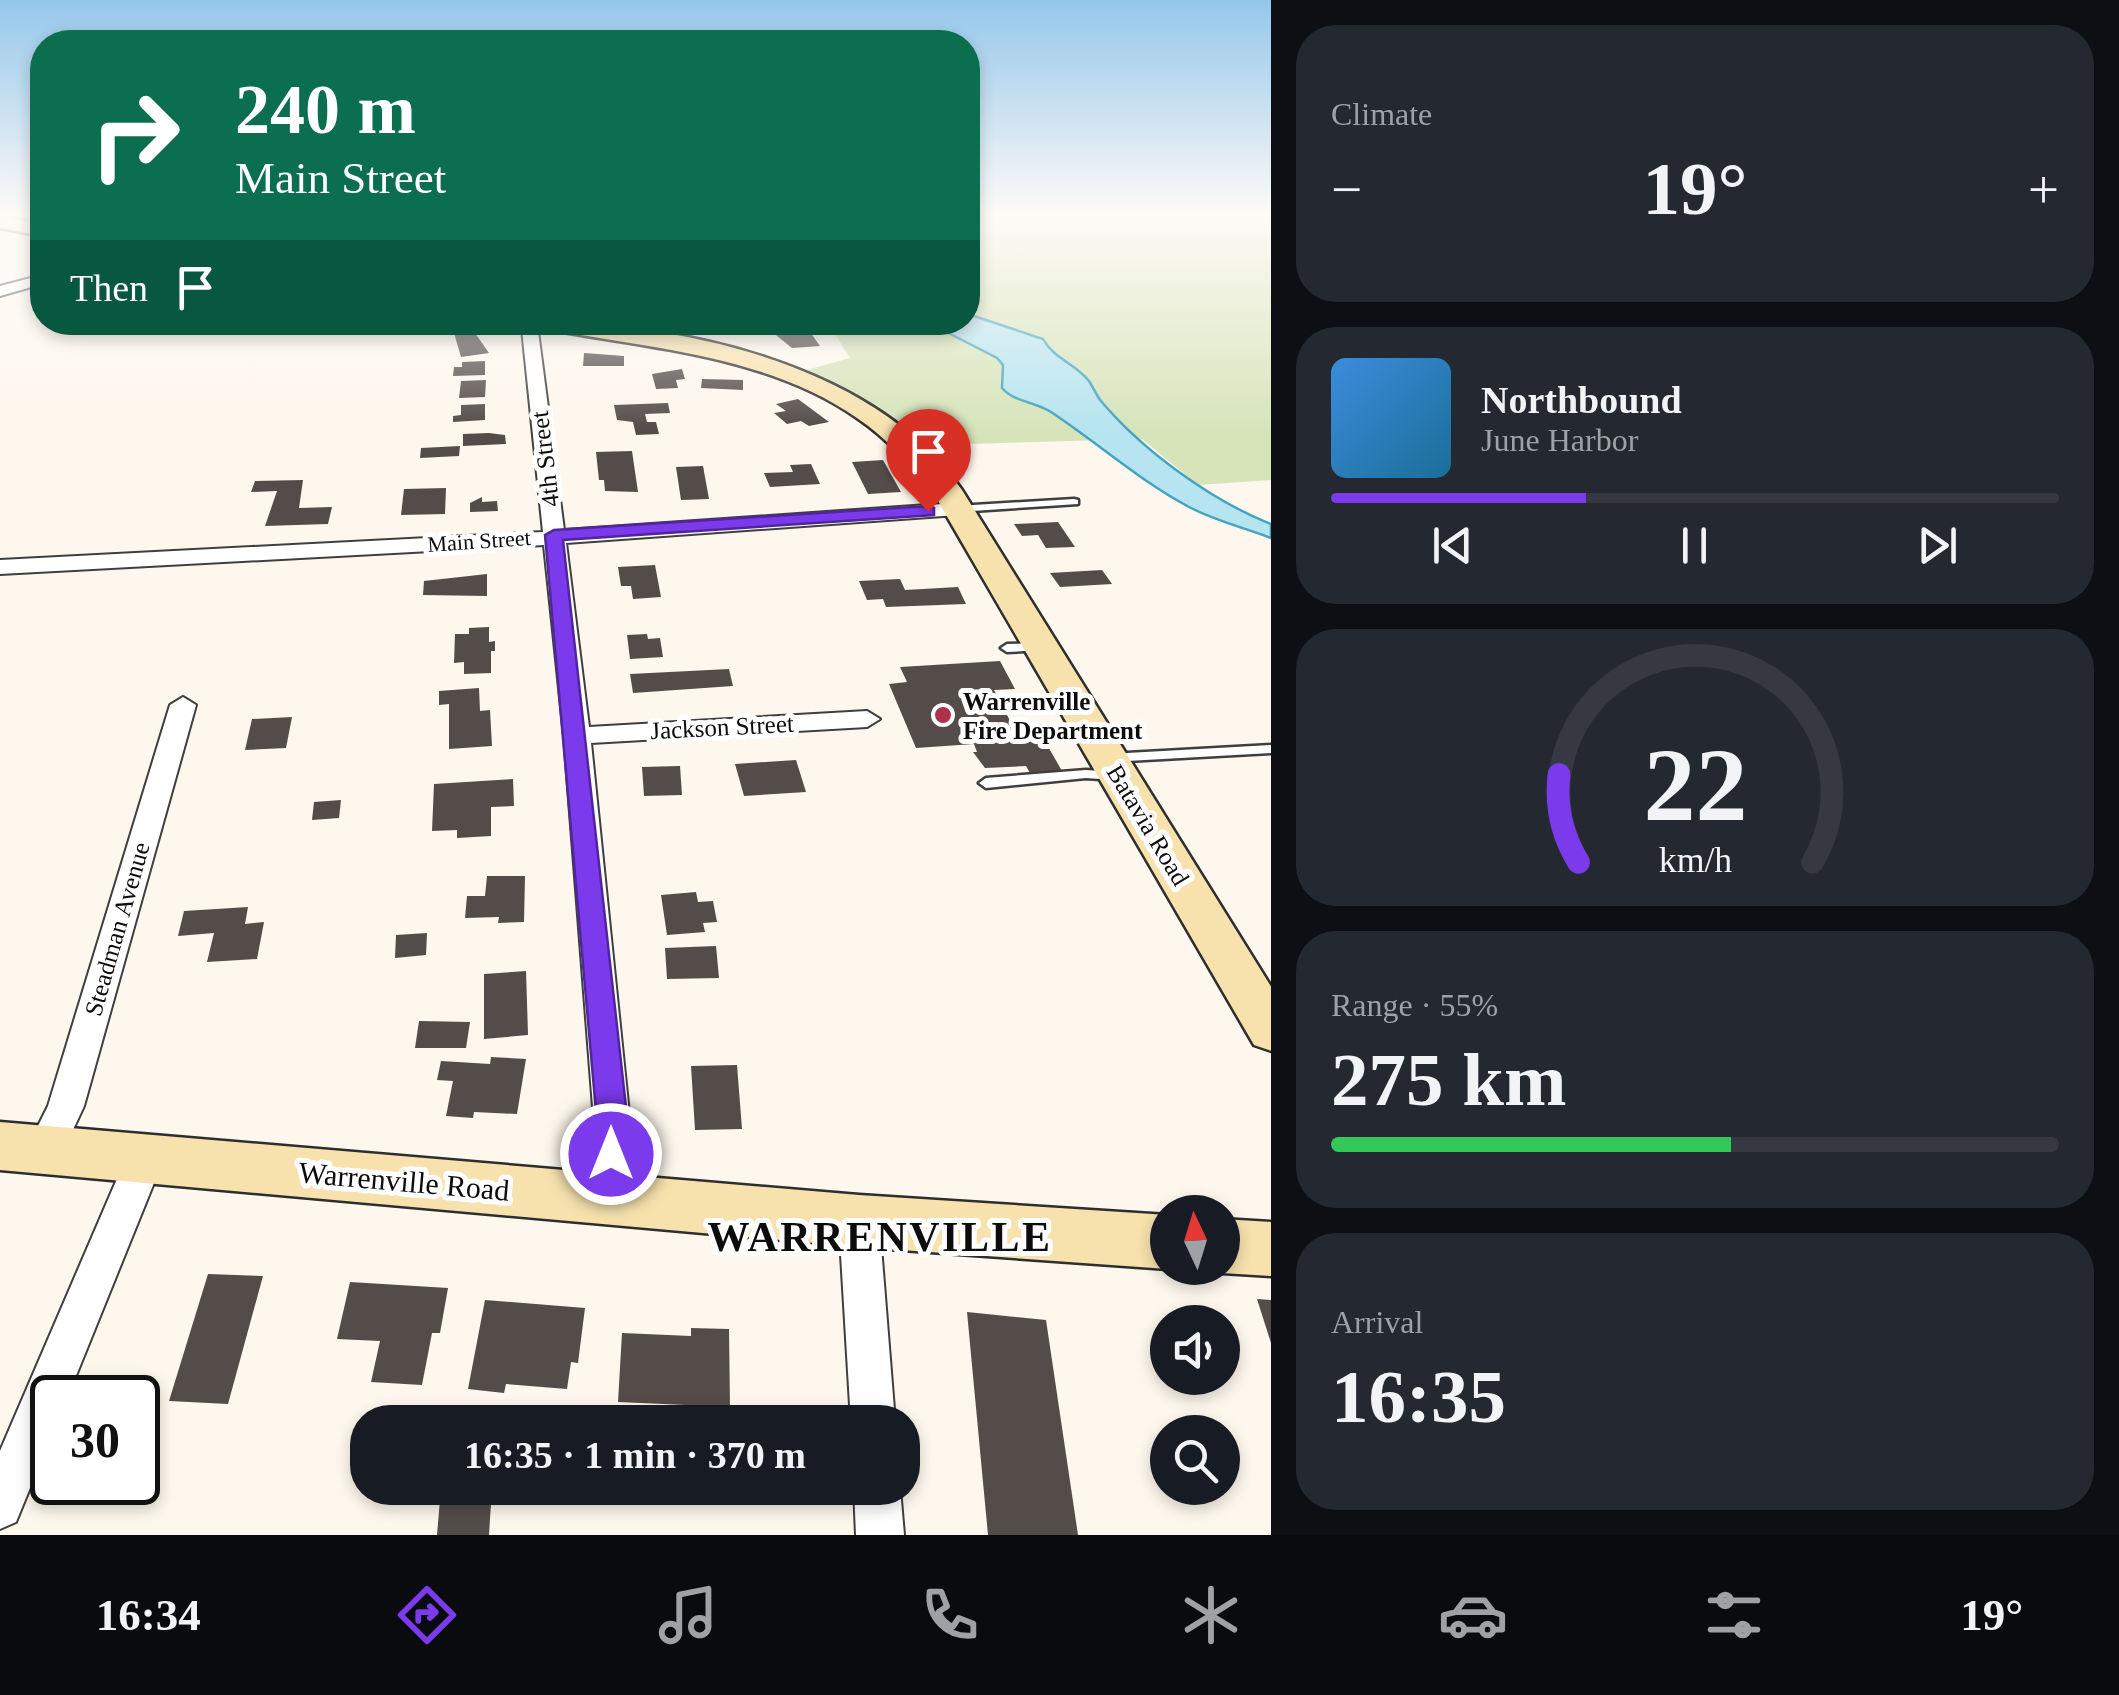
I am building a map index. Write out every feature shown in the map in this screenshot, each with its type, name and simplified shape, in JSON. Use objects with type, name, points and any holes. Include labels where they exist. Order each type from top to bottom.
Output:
[{"type":"main road","name":"Batavia Road","points":[[610,335],[750,362],[813,382],[882,420],[910,442],[958,510],[1024,648],[1114,767],[1271,1029]]},
{"type":"main road","name":"Warrenville Road","points":[[14,1152],[145,1158],[859,1221],[1150,1241]]},
{"type":"main road","points":[[1240,1247],[1271,1249]]},
{"type":"street","name":"4th Street","points":[[531,335],[577,736],[613,1134],[606,1199]]},
{"type":"street","name":"Main Street","points":[[0,566],[506,541],[958,510]]},
{"type":"street","name":"Steadman Avenue","points":[[14,1152],[66,1106],[183,705]]},
{"type":"street","name":"Jackson Street","points":[[577,736],[867,719]]},
{"type":"street","points":[[0,1506],[145,1158]]},
{"type":"street","points":[[859,1221],[872,1405]]},
{"type":"street","points":[[878,1505],[880,1535]]},
{"type":"lane","points":[[958,510],[1074,502]]},
{"type":"lane","points":[[986,783],[1271,750]]},
{"type":"green space","points":[[980,287],[1271,287],[1271,480],[1198,485],[1142,439],[932,445],[849,392],[803,371],[850,358],[836,335],[980,335]]},
{"type":"water","points":[[980,318],[1043,339],[1089,381],[1101,401],[1137,438],[1202,488],[1271,524],[1271,538],[1191,508],[1051,412],[1007,393],[1002,388],[1003,365],[952,335],[980,335]]},
{"type":"building","points":[[455,335],[476,335],[489,353],[461,357]]},
{"type":"building","points":[[776,335],[812,335],[820,346],[792,348]]},
{"type":"building","points":[[584,353],[624,356],[624,366],[583,366]]},
{"type":"building","points":[[485,361],[485,375],[453,376],[454,367],[462,367],[462,362]]},
{"type":"building","points":[[682,369],[685,379],[676,380],[678,388],[656,389],[652,374]]},
{"type":"building","points":[[702,379],[743,380],[743,390],[701,388]]},
{"type":"building","points":[[486,380],[485,397],[459,398],[461,381]]},
{"type":"building","points":[[798,399],[829,422],[809,426],[801,421],[787,424],[774,413],[786,411],[776,404]]},
{"type":"building","points":[[668,403],[670,413],[645,414],[647,422],[656,422],[659,434],[636,435],[633,422],[617,420],[614,405]]},
{"type":"building","points":[[485,404],[485,420],[453,422],[453,416],[461,415],[461,405]]},
{"type":"building","points":[[463,434],[505,435],[506,444],[463,446]]},
{"type":"building","points":[[460,446],[459,456],[420,458],[421,448]]},
{"type":"building","points":[[632,451],[638,492],[605,491],[604,480],[599,480],[596,452]]},
{"type":"building","points":[[883,460],[901,492],[868,494],[852,462]]},
{"type":"building","points":[[811,464],[820,484],[770,487],[764,473],[793,472],[790,465]]},
{"type":"building","points":[[703,466],[709,499],[681,500],[676,467]]},
{"type":"building","points":[[303,480],[299,508],[332,507],[328,524],[265,526],[277,491],[251,492],[255,481]]},
{"type":"building","points":[[446,488],[445,514],[401,515],[404,489]]},
{"type":"building","points":[[482,497],[482,502],[497,501],[498,511],[470,512],[470,503]]},
{"type":"building","points":[[1058,522],[1075,547],[1046,548],[1038,535],[1022,536],[1014,524]]},
{"type":"building","points":[[655,565],[661,597],[633,599],[631,586],[621,586],[618,567]]},
{"type":"building","points":[[1102,570],[1112,584],[1060,587],[1050,573]]},
{"type":"building","points":[[487,574],[487,596],[423,595],[424,581]]},
{"type":"building","points":[[900,579],[905,590],[958,587],[966,604],[886,607],[883,599],[867,600],[859,581]]},
{"type":"building","points":[[489,627],[489,642],[495,641],[491,673],[464,674],[464,662],[454,663],[455,634],[469,634],[469,628]]},
{"type":"building","points":[[647,634],[648,639],[660,638],[663,657],[630,659],[627,635]]},
{"type":"building","name":"Warrenville Fire Department","points":[[1000,661],[1015,689],[994,690],[1019,738],[1042,736],[1062,771],[1030,773],[1026,766],[985,768],[973,752],[977,752],[974,744],[916,748],[889,684],[907,682],[900,667]]},
{"type":"building","points":[[729,669],[733,686],[633,693],[630,674]]},
{"type":"building","points":[[479,688],[480,711],[490,710],[492,746],[449,749],[449,704],[439,705],[439,691]]},
{"type":"building","points":[[292,717],[286,748],[245,750],[252,719]]},
{"type":"building","points":[[796,760],[806,792],[744,796],[735,764]]},
{"type":"building","points":[[680,766],[682,795],[644,796],[642,767]]},
{"type":"building","points":[[513,779],[514,806],[491,807],[491,836],[457,838],[457,830],[432,831],[434,784]]},
{"type":"building","points":[[341,800],[339,818],[312,820],[314,802]]},
{"type":"building","points":[[487,876],[525,876],[524,922],[498,923],[499,917],[465,918],[467,896],[485,896]]},
{"type":"building","points":[[696,892],[698,902],[713,901],[717,922],[703,923],[705,932],[667,935],[661,895]]},
{"type":"building","points":[[248,907],[245,924],[264,922],[257,959],[207,962],[214,933],[178,936],[184,911]]},
{"type":"building","points":[[427,933],[426,955],[395,958],[396,935]]},
{"type":"building","points":[[716,946],[719,978],[667,979],[665,948]]},
{"type":"building","points":[[526,971],[528,1035],[484,1039],[484,974]]},
{"type":"building","points":[[419,1021],[470,1022],[466,1048],[415,1048]]},
{"type":"building","points":[[491,1057],[526,1059],[517,1114],[474,1112],[473,1118],[446,1116],[453,1081],[437,1080],[441,1061],[490,1064]]},
{"type":"building","points":[[737,1065],[742,1129],[695,1130],[691,1066]]},
{"type":"building","points":[[208,1274],[263,1276],[228,1404],[169,1401]]},
{"type":"building","points":[[350,1282],[448,1288],[440,1333],[432,1333],[422,1385],[371,1382],[380,1341],[337,1339]]},
{"type":"building","points":[[1257,1299],[1271,1300],[1271,1343]]},
{"type":"building","points":[[485,1300],[585,1308],[578,1363],[571,1362],[567,1389],[506,1384],[504,1393],[468,1389]]},
{"type":"building","points":[[967,1312],[1046,1320],[1078,1535],[988,1535]]},
{"type":"building","points":[[691,1328],[729,1329],[730,1405],[618,1402],[622,1333],[691,1336]]},
{"type":"building","points":[[440,1505],[491,1505],[489,1535],[437,1535]]},
{"type":"place","name":"Warrenville Fire Department","points":[[943,715]]},
{"type":"district","name":"WARRENVILLE","points":[[880,1237]]},
{"type":"route","points":[[611,1154],[613,1134],[581,776],[554,535],[928,511]]}]
